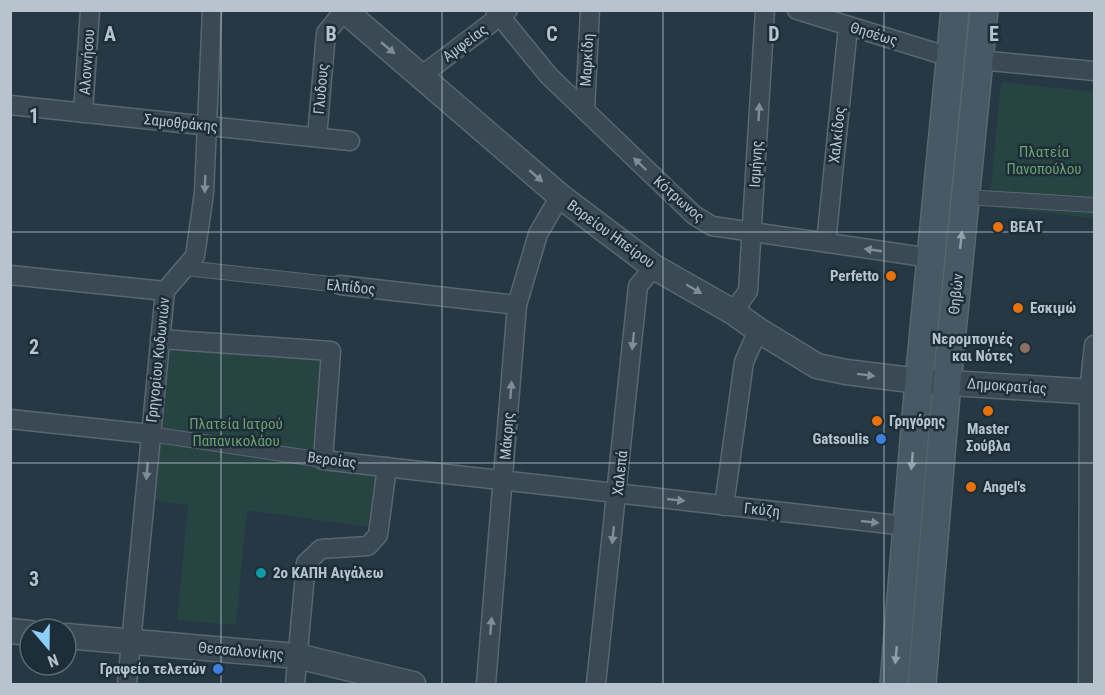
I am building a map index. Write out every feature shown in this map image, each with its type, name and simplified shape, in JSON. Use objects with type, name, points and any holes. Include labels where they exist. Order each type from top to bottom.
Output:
[{"type":"main road","name":"Θηβών","points":[[894,684],[919,381],[955,10]]},
{"type":"main road","name":"Θηβών","points":[[922,684],[947,382],[984,10]]},
{"type":"street","name":"Αλοννήσου","points":[[83,113],[90,10]]},
{"type":"street","name":"Γρηγορίου Κυδωνιών","points":[[127,684],[165,291],[195,256],[204,193],[212,10]]},
{"type":"street","name":"Μαρκίδη","points":[[585,110],[590,10]]},
{"type":"street","name":"Ισμήνης","points":[[733,312],[748,291],[765,10]]},
{"type":"street","name":"Θησέως","points":[[797,10],[950,57]]},
{"type":"street","name":"Βορείου Ηπείρου","points":[[344,11],[560,196],[654,267],[733,312],[817,366],[919,381]]},
{"type":"street","name":"Γλυδους","points":[[317,138],[326,33],[344,11]]},
{"type":"street","name":"Κότρωνος","points":[[501,12],[549,76],[694,214],[712,226],[931,258]]},
{"type":"street","name":"Αμφείας","points":[[421,76],[501,12]]},
{"type":"street","name":"Χαλκίδος","points":[[826,243],[848,27]]},
{"type":"street","points":[[980,60],[1095,71]]},
{"type":"street","name":"Σαμοθράκης","points":[[11,111],[83,113],[351,141]]},
{"type":"street","name":"Μάκρης","points":[[486,684],[517,305],[538,234],[560,196]]},
{"type":"street","points":[[966,197],[1095,204]]},
{"type":"street","name":"Χαλεπά","points":[[596,684],[639,286],[654,267]]},
{"type":"street","name":"Ελπίδος","points":[[185,268],[517,305]]},
{"type":"street","points":[[10,275],[165,291]]},
{"type":"street","points":[[724,506],[744,362],[758,330]]},
{"type":"street","points":[[160,339],[331,351],[323,460]]},
{"type":"street","points":[[1088,684],[1092,392],[1095,345]]},
{"type":"street","name":"Δημοκρατίας","points":[[919,381],[1092,392]]},
{"type":"street","name":"Βεροίας","points":[[10,419],[150,434],[323,460],[504,479],[618,494]]},
{"type":"street","points":[[295,684],[306,562],[321,549],[368,546],[378,535],[387,467]]},
{"type":"street","name":"Γκύζη","points":[[618,494],[906,526]]},
{"type":"street","name":"Θεσσαλονίκης","points":[[78,637],[297,656],[413,684]]},
{"type":"green space","name":"Πλατεία Πανοπούλου","points":[[1001,82],[1094,92],[1094,218],[989,207]]},
{"type":"green space","name":"Πλατεία Ιατρού Παπανικολάου","points":[[166,346],[320,359],[312,465],[376,472],[368,527],[247,510],[236,625],[177,620],[188,505],[151,500]]},
{"type":"place","name":"ΒΕΑΤ","points":[[998,227]]},
{"type":"place","name":"Perfetto","points":[[891,276]]},
{"type":"place","name":"Εσκιμώ","points":[[1018,308]]},
{"type":"place","name":"Νερομπογιές και Νότες","points":[[1025,348]]},
{"type":"place","name":"Master Σούβλα","points":[[988,411]]},
{"type":"place","name":"Γρηγόρης","points":[[877,421]]},
{"type":"place","name":"Gatsoulis","points":[[881,439]]},
{"type":"place","name":"Angel's","points":[[971,487]]},
{"type":"place","name":"2ο ΚΑΠΗ Αιγάλεω","points":[[261,573]]},
{"type":"place","name":"Γραφείο τελετών","points":[[218,669]]}]
